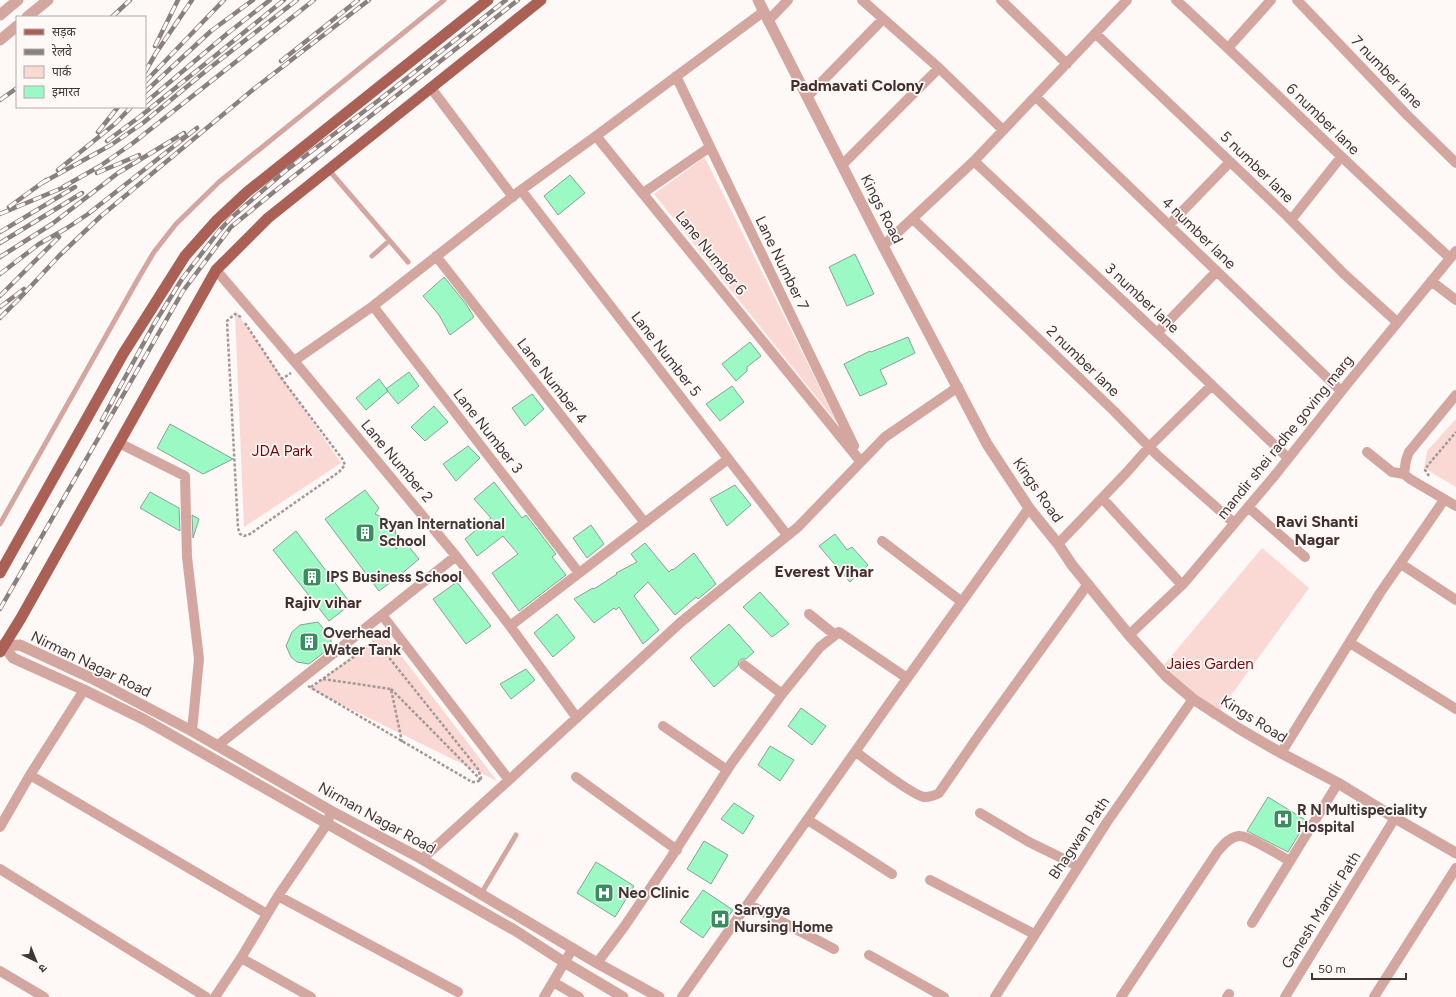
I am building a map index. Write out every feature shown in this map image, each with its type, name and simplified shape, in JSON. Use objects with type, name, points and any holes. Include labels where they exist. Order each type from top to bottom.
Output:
[{"type":"main road","points":[[0,573],[123,354],[185,256],[217,220],[247,192],[488,0]]},
{"type":"main road","points":[[1,648],[216,270],[268,218],[541,0]]},
{"type":"street","points":[[0,15],[18,0]]},
{"type":"street","points":[[28,16],[48,0]]},
{"type":"street","name":"Kings Road","points":[[758,0],[883,246],[987,444],[1029,508],[1058,544],[1072,565],[1129,635],[1167,677],[1193,699],[1238,728],[1338,783],[1456,853]]},
{"type":"street","points":[[297,364],[517,194],[676,76],[788,0]]},
{"type":"street","points":[[862,0],[939,68],[1003,130]]},
{"type":"street","points":[[1001,0],[1067,64]]},
{"type":"street","name":"6 number lane","points":[[1176,0],[1341,157],[1453,254]]},
{"type":"street","points":[[1228,48],[1272,0]]},
{"type":"street","name":"7 number lane","points":[[1297,0],[1407,115],[1456,163]]},
{"type":"street","points":[[883,246],[974,161],[1096,34],[1124,1]]},
{"type":"street","points":[[807,97],[883,19]]},
{"type":"street","points":[[0,40],[16,27]]},
{"type":"street","name":"5 number lane","points":[[1096,34],[1291,220],[1343,273],[1398,322]]},
{"type":"street","points":[[842,165],[939,68]]},
{"type":"street","name":"Lane Number 7","points":[[676,76],[861,462]]},
{"type":"street","name":"Lane Number 5","points":[[431,88],[517,194],[787,535]]},
{"type":"street","name":"4 number lane","points":[[1036,96],[1341,391]]},
{"type":"street","name":"Lane Number 6","points":[[596,136],[861,462]]},
{"type":"street","points":[[643,194],[710,147]]},
{"type":"street","points":[[1291,220],[1341,157]]},
{"type":"street","name":"3 number lane","points":[[974,161],[1288,458]]},
{"type":"street","points":[[1169,225],[1230,162]]},
{"type":"street","name":"2 number lane","points":[[913,219],[1114,411],[1149,447],[1234,524]]},
{"type":"street","name":"mandir shei radhe goving marg","points":[[1129,635],[1182,585],[1234,524],[1453,254]]},
{"type":"street","name":"Lane Number 4","points":[[436,256],[645,523]]},
{"type":"street","name":"Lane Number 2","points":[[216,270],[297,364],[456,556],[510,626],[577,718]]},
{"type":"street","points":[[1157,333],[1216,271]]},
{"type":"street","points":[[1431,281],[1456,300]]},
{"type":"street","name":"Lane Number 3","points":[[373,306],[579,573]]},
{"type":"street","points":[[1058,544],[1128,472],[1149,447],[1212,385]]},
{"type":"street","points":[[422,859],[681,622],[798,526],[886,437],[958,387]]},
{"type":"street","points":[[1404,474],[1409,452],[1456,395]]},
{"type":"street","points":[[119,442],[185,476],[188,557],[199,659],[192,731]]},
{"type":"street","points":[[1367,452],[1392,472],[1404,474],[1410,480],[1456,506]]},
{"type":"street","points":[[510,626],[728,459]]},
{"type":"street","points":[[1102,498],[1182,585]]},
{"type":"street","points":[[1281,753],[1380,593],[1444,500]]},
{"type":"street","points":[[1248,507],[1305,557]]},
{"type":"street","points":[[682,997],[1029,508]]},
{"type":"street","points":[[882,541],[962,602]]},
{"type":"street","points":[[217,746],[456,556]]},
{"type":"street","points":[[1400,564],[1456,600]]},
{"type":"street","points":[[856,752],[922,797],[932,797],[939,793],[983,729],[1088,584]]},
{"type":"street","points":[[809,614],[835,635]]},
{"type":"street","points":[[382,615],[509,780]]},
{"type":"street","points":[[597,963],[624,927],[677,850],[727,770],[782,694],[820,647],[839,632],[907,678]]},
{"type":"street","points":[[1350,643],[1456,709]]},
{"type":"street","name":"Nirman Nagar Road","points":[[1,648],[20,645],[91,678],[192,731],[331,811],[422,859],[597,963],[660,997]]},
{"type":"street","name":"Nirman Nagar Road","points":[[1,648],[13,658],[84,690],[144,720],[516,931],[623,997]]},
{"type":"street","points":[[744,666],[782,694]]},
{"type":"street","points":[[0,827],[30,775],[84,690]]},
{"type":"street","name":"Bhagwan Path","points":[[995,997],[1107,822],[1193,699]]},
{"type":"street","points":[[663,726],[727,770]]},
{"type":"street","points":[[30,775],[267,914]]},
{"type":"street","points":[[576,777],[677,850]]},
{"type":"street","points":[[1252,923],[1338,783]]},
{"type":"street","points":[[215,997],[241,958],[278,896],[328,824],[331,811]]},
{"type":"street","points":[[980,813],[1029,842],[1078,866]]},
{"type":"street","name":"Ganesh Mandir Path","points":[[1285,997],[1395,818]]},
{"type":"street","points":[[808,820],[892,874]]},
{"type":"street","points":[[1121,997],[1218,851],[1229,840],[1240,836],[1252,840],[1290,861]]},
{"type":"street","points":[[1374,997],[1456,868]]},
{"type":"street","points":[[0,870],[206,997]]},
{"type":"street","points":[[930,880],[1034,934]]},
{"type":"street","points":[[278,896],[458,992]]},
{"type":"street","points":[[748,904],[834,949]]},
{"type":"street","points":[[544,997],[573,948]]},
{"type":"street","points":[[869,955],[944,997]]},
{"type":"street","points":[[241,958],[311,997]]},
{"type":"street","points":[[0,971],[44,997]]},
{"type":"street","points":[[553,982],[579,997]]},
{"type":"lane","points":[[0,524],[138,278],[154,252],[176,224],[220,182],[444,0]]},
{"type":"lane","points":[[328,170],[408,262]]},
{"type":"lane","points":[[372,256],[389,241]]},
{"type":"lane","points":[[481,894],[516,835]]},
{"type":"path","points":[[235,314],[242,318],[282,379],[343,460],[345,465],[339,472],[250,534],[244,536],[240,534],[238,528],[227,321],[231,316],[235,314]]},
{"type":"path","points":[[282,379],[297,364]]},
{"type":"path","points":[[1430,477],[1426,473],[1428,465],[1456,432]]},
{"type":"path","points":[[311,687],[373,643],[377,644],[478,769],[481,778],[480,780]]},
{"type":"path","points":[[323,678],[392,689],[480,780]]},
{"type":"path","points":[[299,680],[472,782],[480,780]]},
{"type":"path","points":[[392,689],[402,742]]},
{"type":"green space","points":[[705,158],[838,424],[654,194]]},
{"type":"green space","name":"JDA Park","points":[[235,310],[341,463],[244,527],[235,314]]},
{"type":"green space","points":[[1456,419],[1456,487],[1424,468],[1427,451]]},
{"type":"green space","name":"Jaies Garden","points":[[1262,548],[1309,588],[1213,720],[1189,695],[1164,665]]},
{"type":"green space","points":[[383,632],[497,781],[310,689]]},
{"type":"building","points":[[570,175],[585,193],[558,215],[544,196]]},
{"type":"building","points":[[855,254],[874,294],[847,306],[829,267]]},
{"type":"building","points":[[444,277],[466,304],[474,317],[450,335],[439,315],[423,296]]},
{"type":"building","points":[[908,337],[915,353],[880,370],[887,384],[860,396],[844,364],[870,351],[871,352]]},
{"type":"building","points":[[750,342],[761,356],[747,367],[747,371],[736,381],[722,364]]},
{"type":"building","points":[[409,372],[419,386],[398,404],[386,389]]},
{"type":"building","points":[[379,379],[388,391],[366,410],[356,398]]},
{"type":"building","points":[[732,386],[744,402],[720,421],[706,404]]},
{"type":"building","points":[[532,394],[544,409],[525,426],[512,408]]},
{"type":"building","points":[[434,406],[448,422],[425,441],[411,427]]},
{"type":"building","points":[[170,424],[233,459],[203,474],[157,448]]},
{"type":"building","points":[[468,446],[480,458],[456,481],[443,464]]},
{"type":"building","points":[[494,482],[522,518],[526,515],[556,554],[552,557],[566,575],[519,611],[492,573],[518,554],[503,536],[477,556],[465,539],[491,518],[474,499]]},
{"type":"building","points":[[735,485],[751,505],[727,526],[710,499]]},
{"type":"building","name":"Ryan International School","points":[[365,490],[379,508],[375,514],[395,523],[396,549],[405,542],[419,559],[379,591],[325,519]]},
{"type":"building","points":[[150,492],[179,508],[180,531],[140,508]]},
{"type":"building","points":[[192,515],[199,519],[193,538]]},
{"type":"building","points":[[591,525],[604,544],[587,558],[573,538]]},
{"type":"building","name":"IPS Business School","points":[[296,531],[351,604],[329,621],[273,550]]},
{"type":"building","points":[[835,534],[847,550],[852,547],[868,565],[850,582],[819,546]]},
{"type":"building","points":[[645,543],[669,572],[694,553],[716,584],[698,599],[696,597],[675,615],[648,582],[634,596],[659,630],[643,644],[619,607],[616,610],[614,608],[594,623],[574,599],[593,588],[594,589],[617,574],[616,573],[637,562],[631,554]]},
{"type":"building","points":[[457,582],[491,626],[466,644],[433,599]]},
{"type":"building","points":[[760,592],[789,624],[772,637],[743,607]]},
{"type":"building","points":[[557,614],[575,638],[553,657],[534,633]]},
{"type":"building","name":"Overhead Water Tank","points":[[318,622],[331,638],[331,647],[309,664],[297,662],[291,657],[286,646],[292,632],[300,625]]},
{"type":"building","points":[[729,624],[754,652],[746,659],[739,661],[738,666],[714,687],[690,658]]},
{"type":"building","points":[[526,669],[535,680],[511,699],[500,684]]},
{"type":"building","points":[[801,708],[826,726],[812,745],[788,726]]},
{"type":"building","points":[[770,746],[794,760],[780,781],[758,765]]},
{"type":"building","points":[[1268,797],[1307,821],[1288,852],[1247,831]]},
{"type":"building","points":[[734,803],[754,816],[743,834],[721,819]]},
{"type":"building","points":[[704,841],[728,855],[711,884],[687,869]]},
{"type":"building","points":[[596,862],[634,886],[615,917],[577,893]]},
{"type":"building","points":[[703,890],[733,910],[723,924],[716,919],[703,938],[680,922]]},
{"type":"railway","points":[[113,16],[130,0]]},
{"type":"railway","points":[[155,46],[178,0]]},
{"type":"railway","points":[[146,70],[192,0]]},
{"type":"railway","points":[[146,81],[224,0]]},
{"type":"railway","points":[[146,91],[211,31],[253,0]]},
{"type":"railway","points":[[146,102],[228,33],[270,0]]},
{"type":"railway","points":[[107,141],[142,115],[284,0]]},
{"type":"railway","points":[[42,183],[111,145],[143,123],[207,70],[297,0]]},
{"type":"railway","points":[[63,187],[100,166],[133,143],[314,0]]},
{"type":"railway","points":[[281,61],[358,0]]},
{"type":"railway","points":[[0,318],[59,256],[101,216],[255,88],[369,0]]},
{"type":"railway","points":[[102,420],[154,324],[182,279],[219,231],[231,218],[284,172],[379,100],[506,0]]},
{"type":"railway","points":[[0,609],[183,291],[231,227],[518,0]]},
{"type":"railway","points":[[0,100],[16,89]]},
{"type":"railway","points":[[98,132],[117,108]]},
{"type":"railway","points":[[58,170],[116,123],[130,108]]},
{"type":"railway","points":[[0,274],[39,244],[88,214],[197,128]]},
{"type":"railway","points":[[0,257],[52,224],[118,173],[184,133]]},
{"type":"railway","points":[[97,173],[139,155]]},
{"type":"railway","points":[[9,207],[46,180]]},
{"type":"railway","points":[[0,214],[67,186]]},
{"type":"railway","points":[[0,232],[75,187]]},
{"type":"railway","points":[[0,243],[82,193]]},
{"type":"railway","points":[[0,296],[59,237]]},
{"type":"railway","points":[[0,307],[24,289]]},
{"type":"place","name":"Ryan International School","points":[[365,533]]},
{"type":"place","name":"IPS Business School","points":[[312,577]]},
{"type":"place","name":"Overhead Water Tank","points":[[309,642]]},
{"type":"place","name":"R N Multispeciality Hospital","points":[[1283,819]]},
{"type":"place","name":"Neo Clinic","points":[[604,893]]},
{"type":"place","name":"Sarvgya Nursing Home","points":[[720,919]]},
{"type":"district","name":"Padmavati Colony","points":[[857,85]]},
{"type":"district","name":"Ravi Shanti Nagar","points":[[1317,530]]},
{"type":"district","name":"Everest Vihar","points":[[824,571]]},
{"type":"district","name":"Rajiv vihar","points":[[323,602]]}]
